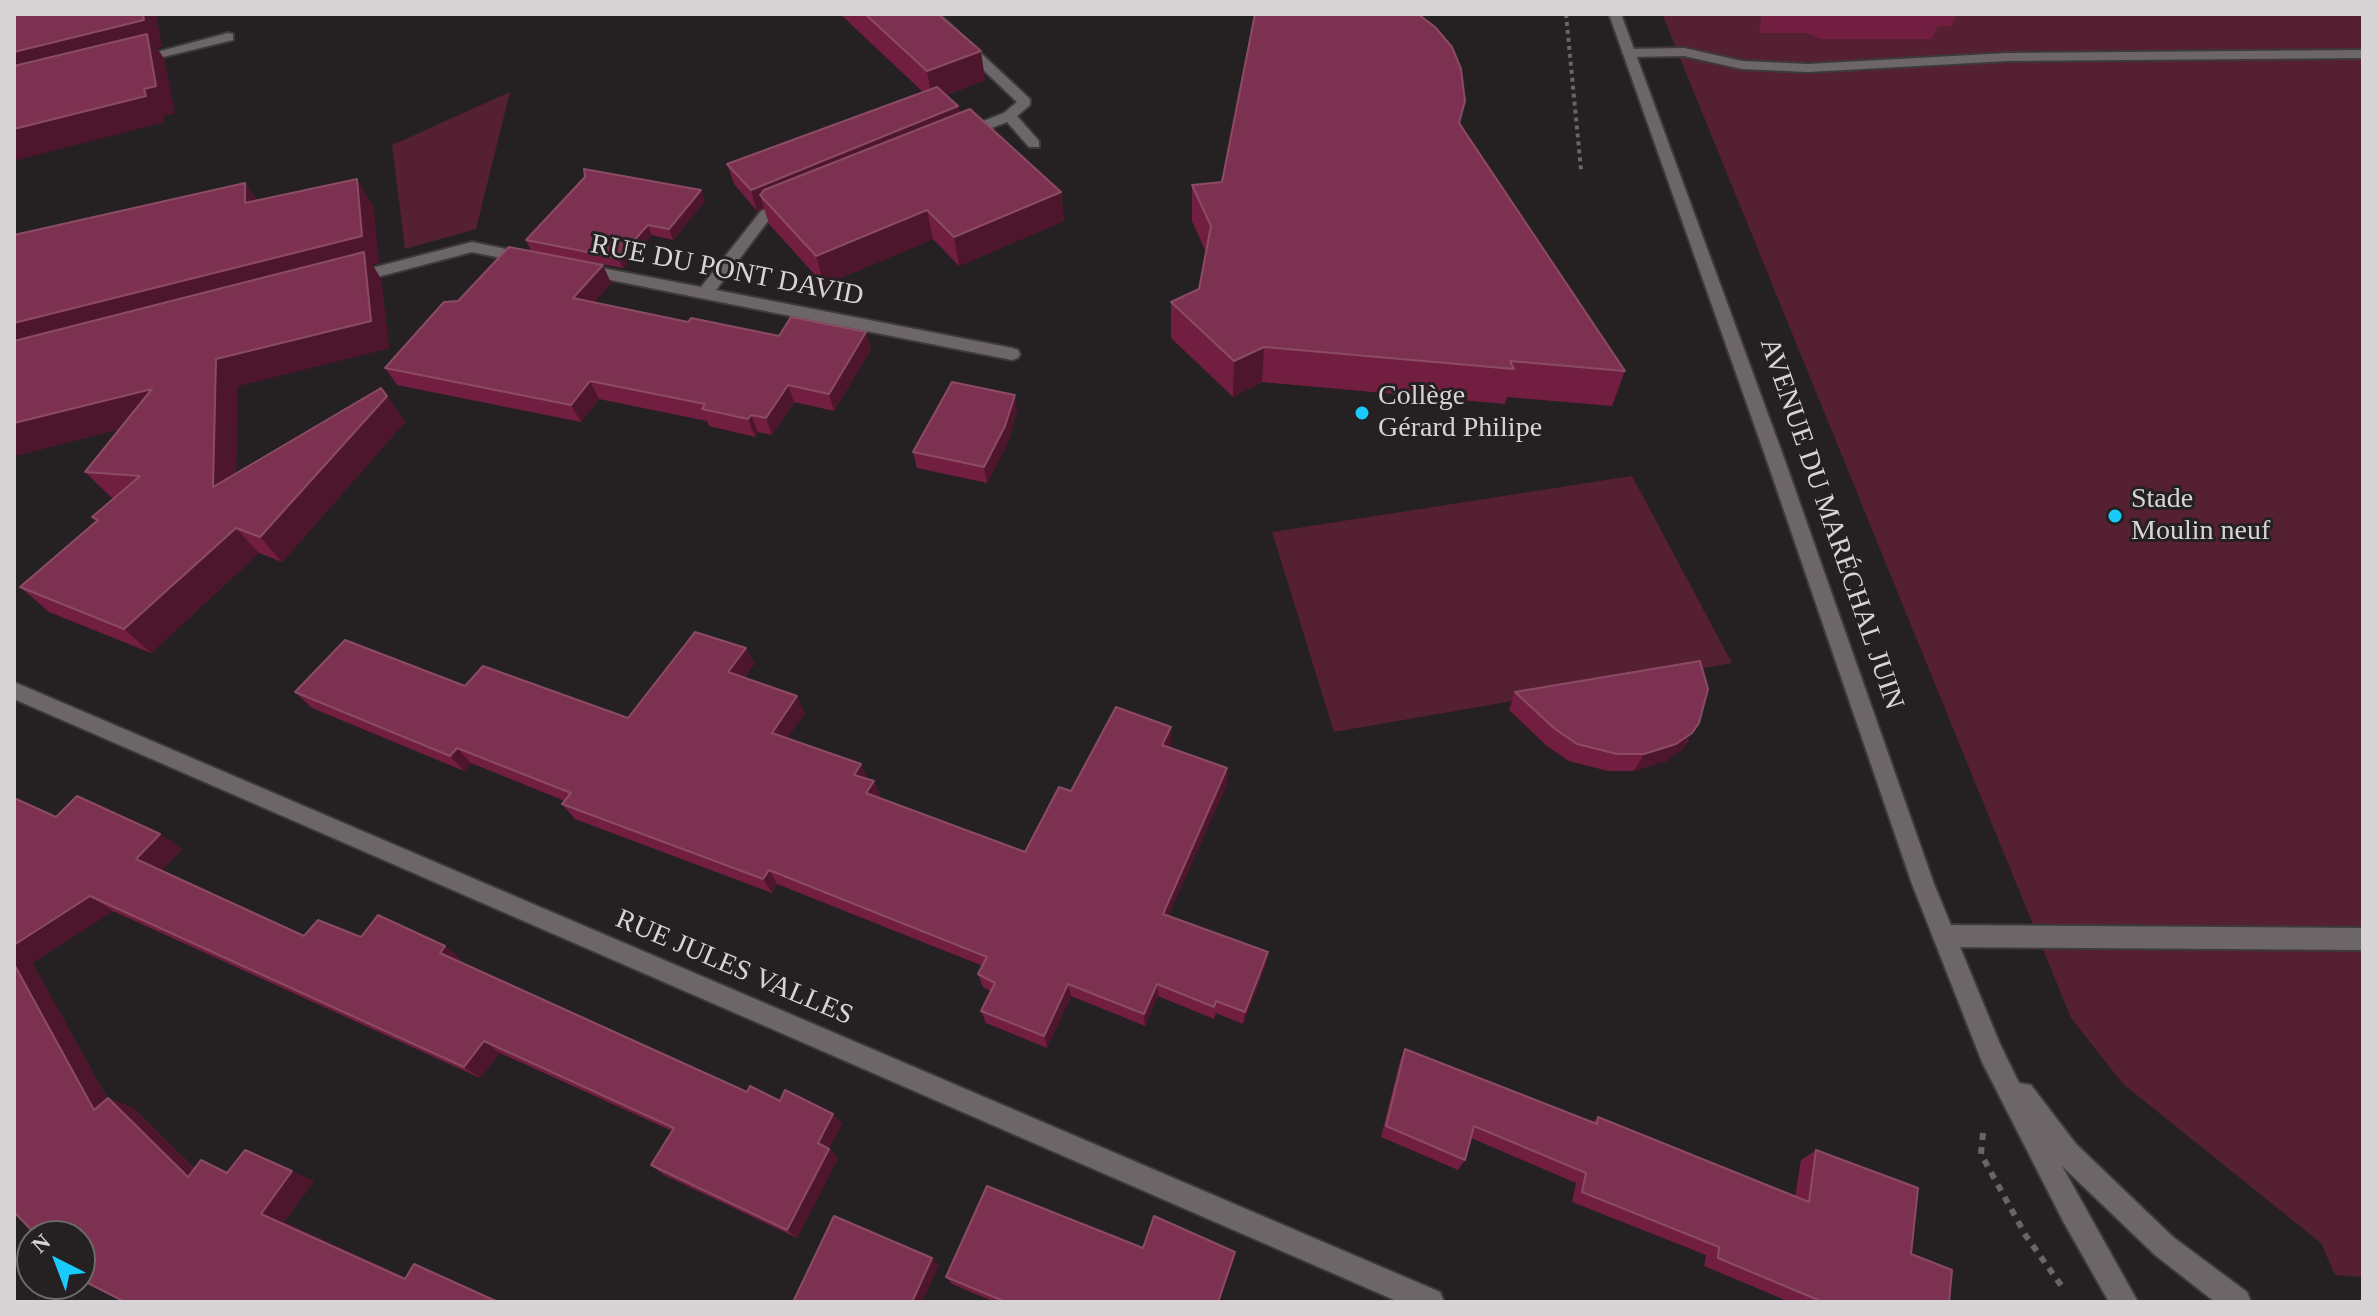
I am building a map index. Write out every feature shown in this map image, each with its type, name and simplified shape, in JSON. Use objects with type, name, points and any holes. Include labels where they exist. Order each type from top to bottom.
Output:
[{"type":"street","points":[[931,14],[1025,102],[1009,116],[952,139]]},
{"type":"street","name":"AVENUE DU MARÉCHAL JUIN","points":[[1615,14],[1775,458],[1923,884],[1991,1053],[2072,1212],[2124,1302]]},
{"type":"street","points":[[121,64],[228,37]]},
{"type":"street","points":[[1629,53],[1684,52],[1742,65],[1808,68],[2008,57],[2363,54]]},
{"type":"street","points":[[1009,116],[1034,144]]},
{"type":"street","points":[[705,294],[766,214],[809,196]]},
{"type":"street","name":"RUE DU PONT DAVID","points":[[335,283],[472,247],[1012,354]]},
{"type":"street","name":"RUE JULES VALLES","points":[[14,690],[1430,1302]]},
{"type":"street","points":[[1945,936],[2363,939]]},
{"type":"street","name":"AVENUE DU MARÉCHAL JUIN","points":[[1991,1053],[2067,1153],[2164,1246],[2237,1302]]},
{"type":"path","points":[[1566,14],[1581,170]]},
{"type":"shaded area","name":"Stade Moulin neuf","points":[[1662,14],[2363,14],[2363,1277],[2335,1275],[2321,1243],[2123,1084],[2071,1018]]},
{"type":"shaded area","points":[[510,92],[476,229],[405,249],[392,145]]},
{"type":"shaded area","points":[[1632,476],[1732,663],[1334,732],[1272,532]]},
{"type":"building","points":[[14,14],[143,14],[144,20],[14,52]]},
{"type":"building","points":[[865,14],[938,14],[981,51],[927,71]]},
{"type":"building","points":[[1255,14],[1418,14],[1435,27],[1452,47],[1461,69],[1465,101],[1459,123],[1625,371],[1510,361],[1514,369],[1264,347],[1234,361],[1171,302],[1199,289],[1211,226],[1192,185],[1222,182]]},
{"type":"building","points":[[147,34],[156,86],[144,89],[146,96],[14,129],[14,66]]},
{"type":"building","points":[[937,87],[958,106],[751,190],[727,164]]},
{"type":"building","points":[[970,109],[1061,192],[954,237],[927,210],[816,256],[760,195],[764,190]]},
{"type":"building","points":[[584,169],[701,190],[669,229],[648,225],[618,258],[526,240],[585,177]]},
{"type":"building","points":[[357,179],[362,236],[14,323],[14,235],[245,183],[245,203]]},
{"type":"building","points":[[509,247],[603,265],[573,298],[688,322],[691,318],[779,336],[791,317],[866,332],[829,394],[788,385],[766,418],[751,415],[748,419],[702,409],[705,404],[590,381],[571,405],[385,368],[444,302],[458,301]]},
{"type":"building","points":[[364,252],[371,321],[216,359],[213,487],[381,388],[387,396],[260,537],[236,528],[124,629],[20,587],[98,520],[92,517],[140,476],[85,472],[152,389],[14,423],[14,341]]},
{"type":"building","points":[[952,382],[1015,395],[1005,426],[984,467],[913,452]]},
{"type":"building","points":[[695,632],[746,648],[728,672],[797,696],[772,733],[861,764],[854,775],[874,781],[866,793],[1025,852],[1059,787],[1071,791],[1116,707],[1171,727],[1162,745],[1227,768],[1163,914],[1268,952],[1245,1012],[1216,1001],[1214,1007],[1157,984],[1144,1014],[1068,984],[1044,1036],[981,1011],[995,983],[978,974],[987,957],[769,870],[763,879],[562,804],[571,793],[457,748],[450,756],[295,692],[345,640],[465,686],[483,666],[628,718]]},
{"type":"building","points":[[1700,661],[1708,689],[1699,723],[1692,733],[1676,744],[1644,754],[1617,754],[1577,744],[1555,729],[1515,692]]},
{"type":"building","points":[[77,796],[160,834],[136,859],[304,936],[318,920],[361,937],[378,915],[445,946],[440,953],[747,1092],[750,1086],[780,1101],[785,1090],[833,1114],[818,1143],[829,1149],[787,1230],[651,1165],[674,1128],[484,1041],[464,1067],[90,896],[14,945],[14,798],[56,817]]},
{"type":"building","points":[[14,964],[94,1110],[108,1098],[188,1177],[201,1160],[227,1173],[245,1150],[292,1171],[261,1214],[405,1279],[414,1264],[498,1302],[125,1302],[96,1287],[96,1220],[22,1220],[14,1212]]},
{"type":"building","points":[[1405,1049],[1597,1124],[1598,1117],[1809,1202],[1816,1150],[1918,1188],[1911,1254],[1952,1270],[1949,1302],[1823,1302],[1718,1258],[1719,1247],[1582,1192],[1586,1173],[1474,1126],[1465,1160],[1386,1126]]},
{"type":"building","points":[[987,1186],[1143,1248],[1154,1216],[1235,1252],[1218,1302],[1006,1302],[946,1277]]},
{"type":"building","points":[[834,1216],[932,1258],[912,1302],[793,1302]]},
{"type":"place","name":"Collège Gérard Philipe","points":[[1362,413]]},
{"type":"place","name":"Stade Moulin neuf","points":[[2115,516]]}]
